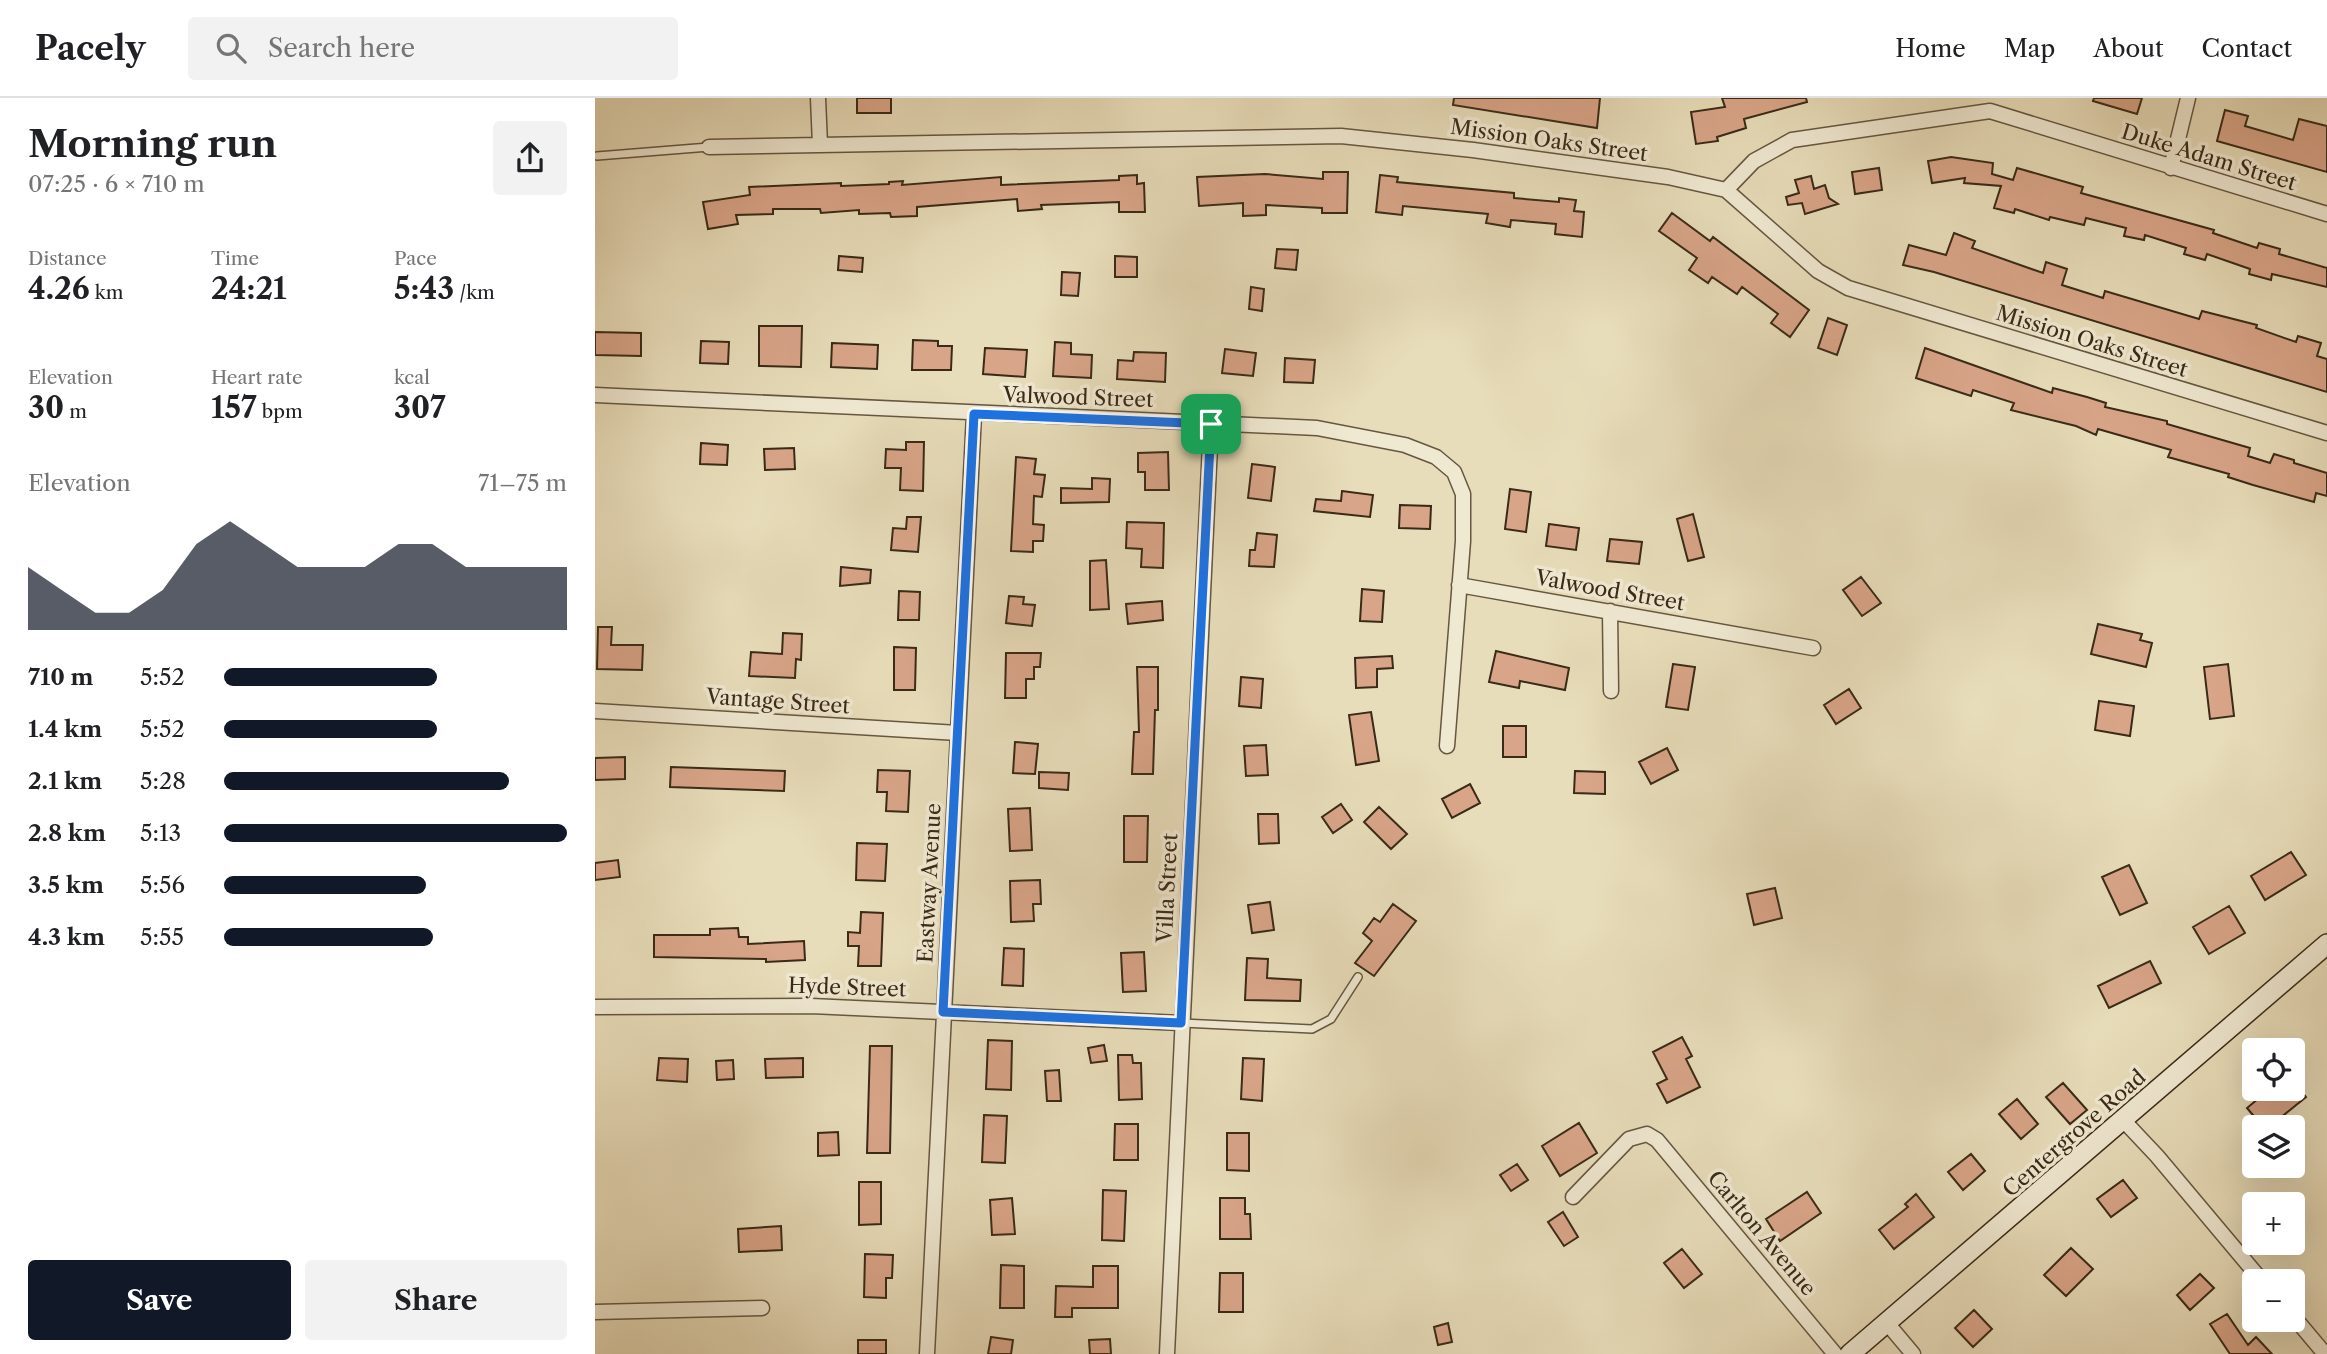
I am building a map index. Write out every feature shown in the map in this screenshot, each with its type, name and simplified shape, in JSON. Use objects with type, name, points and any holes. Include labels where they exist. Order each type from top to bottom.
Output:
[{"type":"street","points":[[818,98],[820,145]]},
{"type":"street","points":[[2171,167],[2188,98]]},
{"type":"street","name":"Duke Adam Street","points":[[1725,190],[1754,161],[1792,140],[1990,111],[2327,215]]},
{"type":"street","name":"Mission Oaks Street","points":[[709,147],[1341,136],[1668,177],[1725,190],[1818,271],[1848,288],[2327,433]]},
{"type":"street","name":"Valwood Street","points":[[595,395],[1317,428],[1405,445],[1446,464],[1454,472],[1463,494],[1459,585],[1813,648]]},
{"type":"street","name":"Eastway Avenue","points":[[927,1354],[974,414]]},
{"type":"street","name":"Villa Street","points":[[1167,1354],[1211,424]]},
{"type":"street","points":[[1447,746],[1459,585]]},
{"type":"street","points":[[1610,611],[1611,691]]},
{"type":"street","name":"Vantage Street","points":[[595,711],[958,733]]},
{"type":"street","name":"Centergrove Road","points":[[1850,1354],[2327,944]]},
{"type":"street","name":"Hyde Street","points":[[595,1007],[798,1005],[1181,1023]]},
{"type":"street","points":[[2124,1121],[2252,1269]]},
{"type":"street","name":"Carlton Avenue","points":[[1573,1197],[1629,1139],[1647,1134],[1657,1140],[1835,1354]]},
{"type":"street","points":[[595,1312],[762,1308]]},
{"type":"street","points":[[1887,1323],[1913,1354]]},
{"type":"street","points":[[2305,1330],[2325,1354]]},
{"type":"lane","points":[[597,156],[709,147]]},
{"type":"lane","points":[[1181,1023],[1312,1029],[1331,1019],[1358,977]]},
{"type":"building","points":[[857,98],[891,98],[891,113],[857,113]]},
{"type":"building","points":[[1454,98],[1600,98],[1597,128],[1453,105]]},
{"type":"building","points":[[1722,98],[1806,98],[1807,102],[1744,119],[1746,128],[1717,137],[1718,141],[1696,144],[1691,112],[1725,107]]},
{"type":"building","points":[[2094,98],[2142,98],[2137,114],[2093,101]]},
{"type":"building","points":[[2225,110],[2248,116],[2245,126],[2293,140],[2299,119],[2327,126],[2327,172],[2217,141]]},
{"type":"building","points":[[1951,157],[1993,163],[1992,174],[2013,180],[2017,168],[2083,187],[2081,193],[2214,230],[2213,233],[2257,248],[2259,243],[2280,249],[2279,254],[2327,268],[2327,287],[2272,274],[2271,280],[2249,274],[2250,269],[2207,254],[2205,260],[2184,254],[2186,248],[2145,235],[2144,240],[2124,236],[2126,228],[2086,218],[2084,225],[2050,217],[2049,220],[2015,209],[2014,213],[1994,208],[2001,186],[1964,183],[1965,178],[1932,183],[1928,161]]},
{"type":"building","points":[[1879,168],[1882,190],[1855,194],[1852,172]]},
{"type":"building","points":[[1323,172],[1348,172],[1347,213],[1322,213],[1322,208],[1266,205],[1266,215],[1243,216],[1243,203],[1199,206],[1197,177],[1265,174],[1323,179]]},
{"type":"building","points":[[1137,175],[1137,184],[1144,183],[1145,212],[1119,212],[1119,202],[1041,205],[1042,209],[1018,211],[1017,199],[917,207],[917,216],[859,214],[859,210],[821,213],[820,209],[773,209],[773,214],[736,215],[738,224],[708,229],[703,202],[750,195],[749,187],[841,183],[841,186],[903,181],[902,185],[1001,177],[1001,185],[1119,180],[1119,176]]},
{"type":"building","points":[[1380,175],[1398,177],[1397,182],[1514,193],[1514,198],[1559,202],[1559,198],[1576,200],[1574,211],[1584,212],[1582,237],[1555,234],[1556,224],[1511,220],[1510,227],[1486,223],[1488,214],[1403,206],[1402,215],[1376,212]]},
{"type":"building","points":[[1811,176],[1814,189],[1825,185],[1829,198],[1838,204],[1805,214],[1802,203],[1788,205],[1786,197],[1799,193],[1795,180]]},
{"type":"building","points":[[1672,213],[1710,241],[1713,237],[1809,310],[1790,337],[1771,323],[1778,314],[1742,287],[1737,294],[1712,277],[1708,283],[1689,270],[1697,258],[1659,231]]},
{"type":"building","points":[[1954,233],[1975,241],[1972,248],[2043,273],[2046,262],[2067,269],[2062,285],[2103,298],[2105,291],[2199,319],[2202,311],[2257,325],[2256,328],[2296,342],[2298,336],[2321,343],[2317,356],[2327,359],[2327,392],[1934,272],[1903,265],[1909,245],[1946,255]]},
{"type":"building","points":[[1277,249],[1298,250],[1296,270],[1275,268]]},
{"type":"building","points":[[839,256],[863,258],[862,272],[838,270]]},
{"type":"building","points":[[1115,256],[1137,257],[1137,277],[1115,277]]},
{"type":"building","points":[[1062,272],[1080,273],[1078,296],[1061,295]]},
{"type":"building","points":[[1251,287],[1264,289],[1262,311],[1249,309]]},
{"type":"building","points":[[1828,318],[1847,325],[1837,355],[1818,348]]},
{"type":"building","points":[[759,326],[802,326],[801,367],[759,366]]},
{"type":"building","points":[[595,332],[641,333],[641,356],[595,355]]},
{"type":"building","points":[[913,340],[938,341],[938,346],[952,346],[951,370],[912,370]]},
{"type":"building","points":[[701,341],[729,342],[728,364],[700,363]]},
{"type":"building","points":[[1055,342],[1071,343],[1071,354],[1092,355],[1091,378],[1053,376]]},
{"type":"building","points":[[832,343],[878,345],[877,369],[831,367]]},
{"type":"building","points":[[985,348],[1027,350],[1025,377],[983,374]]},
{"type":"building","points":[[1925,348],[2052,393],[2053,388],[2087,397],[2106,403],[2105,407],[2167,421],[2167,424],[2250,448],[2248,456],[2270,463],[2274,454],[2294,460],[2294,463],[2327,473],[2327,496],[2316,493],[2314,502],[2253,485],[2228,477],[2229,474],[2168,457],[2171,450],[2098,429],[2096,435],[2076,426],[2011,410],[2014,403],[1973,390],[1971,396],[1916,378]]},
{"type":"building","points":[[1225,349],[1256,353],[1253,376],[1222,373]]},
{"type":"building","points":[[1134,352],[1166,353],[1165,382],[1117,379],[1118,360],[1133,361]]},
{"type":"building","points":[[1285,358],[1315,360],[1313,383],[1284,382]]},
{"type":"building","points":[[906,442],[924,442],[923,491],[900,490],[901,468],[885,468],[886,449],[906,450]]},
{"type":"building","points":[[701,443],[728,445],[727,465],[700,464]]},
{"type":"building","points":[[794,448],[795,469],[765,470],[764,449]]},
{"type":"building","points":[[1168,452],[1169,490],[1145,490],[1145,472],[1138,472],[1138,453]]},
{"type":"building","points":[[1016,457],[1036,459],[1034,474],[1045,475],[1042,497],[1034,496],[1033,524],[1044,525],[1043,541],[1033,541],[1033,552],[1011,551]]},
{"type":"building","points":[[1252,464],[1275,467],[1271,501],[1248,498]]},
{"type":"building","points":[[1092,478],[1110,479],[1109,502],[1061,503],[1061,488],[1092,489]]},
{"type":"building","points":[[1510,489],[1531,492],[1526,532],[1505,529]]},
{"type":"building","points":[[1342,491],[1373,495],[1370,517],[1314,511],[1316,499],[1341,501]]},
{"type":"building","points":[[1400,505],[1431,506],[1430,529],[1399,528]]},
{"type":"building","points":[[1693,514],[1704,557],[1688,561],[1677,519]]},
{"type":"building","points":[[907,517],[921,517],[918,552],[891,550],[893,528],[906,529]]},
{"type":"building","points":[[1127,522],[1164,523],[1163,568],[1141,567],[1142,549],[1126,548]]},
{"type":"building","points":[[1549,524],[1579,528],[1576,550],[1546,546]]},
{"type":"building","points":[[1257,533],[1277,535],[1274,567],[1249,566],[1250,550],[1255,550]]},
{"type":"building","points":[[1610,539],[1642,542],[1639,564],[1607,561]]},
{"type":"building","points":[[1106,560],[1109,609],[1090,610],[1090,561]]},
{"type":"building","points":[[841,567],[871,570],[870,583],[840,586]]},
{"type":"building","points":[[1861,577],[1881,603],[1862,616],[1843,590]]},
{"type":"building","points":[[1362,589],[1384,591],[1382,622],[1360,621]]},
{"type":"building","points":[[899,591],[920,592],[919,620],[898,620]]},
{"type":"building","points":[[1009,596],[1024,597],[1023,604],[1035,605],[1032,626],[1006,623]]},
{"type":"building","points":[[1162,601],[1163,620],[1128,624],[1126,604]]},
{"type":"building","points":[[2098,624],[2142,634],[2140,640],[2152,643],[2146,667],[2091,654]]},
{"type":"building","points":[[598,627],[612,627],[611,645],[643,645],[642,670],[597,669]]},
{"type":"building","points":[[783,633],[802,634],[801,660],[796,659],[795,678],[749,676],[751,652],[782,654]]},
{"type":"building","points":[[894,647],[916,648],[915,690],[894,690]]},
{"type":"building","points":[[1496,651],[1569,668],[1565,690],[1520,681],[1519,688],[1489,682]]},
{"type":"building","points":[[1006,653],[1041,653],[1040,667],[1034,667],[1034,679],[1026,679],[1026,698],[1005,698]]},
{"type":"building","points":[[1392,656],[1393,668],[1377,669],[1377,687],[1356,688],[1355,658]]},
{"type":"building","points":[[1673,664],[1695,667],[1688,710],[1666,707]]},
{"type":"building","points":[[2228,664],[2234,716],[2210,719],[2204,667]]},
{"type":"building","points":[[1137,667],[1158,667],[1153,774],[1132,774],[1134,732],[1139,732]]},
{"type":"building","points":[[1241,677],[1263,679],[1261,708],[1239,706]]},
{"type":"building","points":[[1849,689],[1861,708],[1836,724],[1824,705]]},
{"type":"building","points":[[2099,701],[2134,706],[2130,736],[2095,730]]},
{"type":"building","points":[[1371,712],[1379,761],[1356,765],[1349,715]]},
{"type":"building","points":[[1503,726],[1526,726],[1526,757],[1503,757]]},
{"type":"building","points":[[1015,742],[1038,744],[1035,774],[1013,773]]},
{"type":"building","points":[[1266,745],[1268,775],[1246,776],[1244,746]]},
{"type":"building","points":[[1667,748],[1678,770],[1651,784],[1639,762]]},
{"type":"building","points":[[625,757],[625,779],[595,780],[595,758]]},
{"type":"building","points":[[671,767],[785,771],[784,791],[670,787]]},
{"type":"building","points":[[878,770],[910,771],[908,812],[886,811],[887,792],[877,792]]},
{"type":"building","points":[[1575,771],[1605,772],[1605,794],[1574,793]]},
{"type":"building","points":[[1039,772],[1069,773],[1068,790],[1039,788]]},
{"type":"building","points":[[1470,784],[1480,803],[1452,818],[1442,799]]},
{"type":"building","points":[[1341,804],[1352,820],[1333,833],[1322,817]]},
{"type":"building","points":[[1379,807],[1407,834],[1391,849],[1364,822]]},
{"type":"building","points":[[1030,808],[1032,850],[1010,851],[1008,809]]},
{"type":"building","points":[[1258,814],[1278,814],[1279,843],[1259,844]]},
{"type":"building","points":[[1124,816],[1148,816],[1147,862],[1124,862]]},
{"type":"building","points":[[857,843],[887,844],[885,881],[856,880]]},
{"type":"building","points":[[2291,852],[2306,875],[2265,900],[2251,876]]},
{"type":"building","points":[[618,860],[620,877],[595,880],[595,863]]},
{"type":"building","points":[[2129,865],[2147,903],[2120,915],[2102,877]]},
{"type":"building","points":[[1040,880],[1041,904],[1033,904],[1034,921],[1011,922],[1010,881]]},
{"type":"building","points":[[1775,888],[1782,918],[1754,925],[1747,894]]},
{"type":"building","points":[[1270,902],[1274,930],[1252,933],[1248,905]]},
{"type":"building","points":[[1393,904],[1416,921],[1374,976],[1355,963],[1372,941],[1363,933],[1374,918],[1380,922]]},
{"type":"building","points":[[2229,906],[2245,933],[2209,954],[2193,927]]},
{"type":"building","points":[[861,912],[883,913],[881,966],[858,966],[859,946],[848,946],[848,932],[860,933]]},
{"type":"building","points":[[738,928],[739,937],[748,937],[748,944],[804,941],[805,960],[766,962],[766,959],[654,957],[654,935],[710,935],[710,929]]},
{"type":"building","points":[[1004,948],[1024,949],[1023,986],[1002,985]]},
{"type":"building","points":[[1144,952],[1146,991],[1123,992],[1121,953]]},
{"type":"building","points":[[1247,958],[1268,959],[1267,978],[1301,980],[1300,1001],[1245,1000]]},
{"type":"building","points":[[2150,961],[2161,983],[2109,1008],[2098,986]]},
{"type":"building","points":[[1682,1037],[1692,1056],[1686,1059],[1700,1087],[1667,1103],[1657,1084],[1667,1079],[1653,1052]]},
{"type":"building","points":[[988,1040],[1012,1041],[1011,1090],[986,1089]]},
{"type":"building","points":[[1104,1045],[1107,1061],[1091,1063],[1088,1048]]},
{"type":"building","points":[[870,1046],[892,1046],[890,1153],[867,1153]]},
{"type":"building","points":[[1118,1055],[1132,1055],[1133,1063],[1141,1063],[1142,1099],[1119,1100]]},
{"type":"building","points":[[659,1058],[688,1059],[687,1082],[657,1080]]},
{"type":"building","points":[[803,1058],[803,1077],[766,1078],[765,1059]]},
{"type":"building","points":[[1243,1058],[1264,1059],[1262,1101],[1241,1099]]},
{"type":"building","points":[[733,1060],[734,1079],[717,1080],[716,1061]]},
{"type":"building","points":[[1059,1070],[1061,1101],[1047,1101],[1045,1071]]},
{"type":"building","points":[[2063,1083],[2087,1110],[2070,1124],[2046,1097]]},
{"type":"building","points":[[2017,1099],[2038,1124],[2021,1139],[1999,1114]]},
{"type":"building","points":[[2255,1101],[2301,1101],[2284,1115],[2253,1115],[2247,1108]]},
{"type":"building","points":[[984,1115],[1007,1116],[1005,1163],[982,1162]]},
{"type":"building","points":[[1579,1123],[1597,1153],[1560,1176],[1542,1146]]},
{"type":"building","points":[[1115,1124],[1138,1124],[1138,1160],[1114,1160]]},
{"type":"building","points":[[838,1132],[839,1155],[818,1156],[818,1133]]},
{"type":"building","points":[[1227,1133],[1249,1133],[1249,1171],[1227,1170]]},
{"type":"building","points":[[1971,1154],[1985,1171],[1963,1190],[1948,1172]]},
{"type":"building","points":[[1517,1164],[1528,1180],[1511,1191],[1500,1175]]},
{"type":"building","points":[[2123,1180],[2137,1198],[2111,1217],[2097,1199]]},
{"type":"building","points":[[859,1182],[881,1182],[881,1224],[859,1225]]},
{"type":"building","points":[[1103,1190],[1126,1191],[1124,1241],[1102,1240]]},
{"type":"building","points":[[1807,1192],[1821,1213],[1780,1241],[1766,1219]]},
{"type":"building","points":[[1916,1194],[1934,1217],[1894,1249],[1879,1230],[1908,1207],[1905,1204]]},
{"type":"building","points":[[1012,1198],[1015,1234],[992,1235],[990,1200]]},
{"type":"building","points":[[1220,1198],[1245,1198],[1245,1214],[1250,1214],[1251,1239],[1220,1239]]},
{"type":"building","points":[[1563,1212],[1578,1237],[1564,1246],[1548,1222]]},
{"type":"building","points":[[781,1226],[782,1250],[739,1252],[738,1229]]},
{"type":"building","points":[[2071,1248],[2093,1269],[2066,1296],[2044,1275]]},
{"type":"building","points":[[1682,1249],[1702,1274],[1684,1288],[1664,1263]]},
{"type":"building","points":[[865,1254],[893,1255],[892,1278],[886,1278],[886,1298],[864,1297]]},
{"type":"building","points":[[1001,1265],[1024,1266],[1024,1308],[1000,1308]]},
{"type":"building","points":[[1093,1266],[1118,1266],[1118,1308],[1072,1308],[1072,1317],[1055,1317],[1056,1286],[1093,1287]]},
{"type":"building","points":[[1220,1273],[1243,1273],[1243,1312],[1219,1312]]},
{"type":"building","points":[[2200,1274],[2214,1288],[2190,1310],[2177,1295]]},
{"type":"building","points":[[1974,1310],[1992,1329],[1973,1347],[1955,1328]]},
{"type":"building","points":[[2227,1314],[2248,1345],[2256,1337],[2272,1354],[2230,1354],[2210,1324]]},
{"type":"building","points":[[1448,1323],[1452,1342],[1438,1345],[1434,1327]]},
{"type":"building","points":[[991,1337],[1013,1340],[1011,1354],[988,1354]]},
{"type":"building","points":[[1110,1339],[1111,1354],[1090,1354],[1089,1340]]},
{"type":"building","points":[[858,1340],[886,1340],[886,1354],[858,1354]]},
{"type":"route","points":[[974,414],[1211,424],[1181,1023],[943,1012],[974,414]]}]
